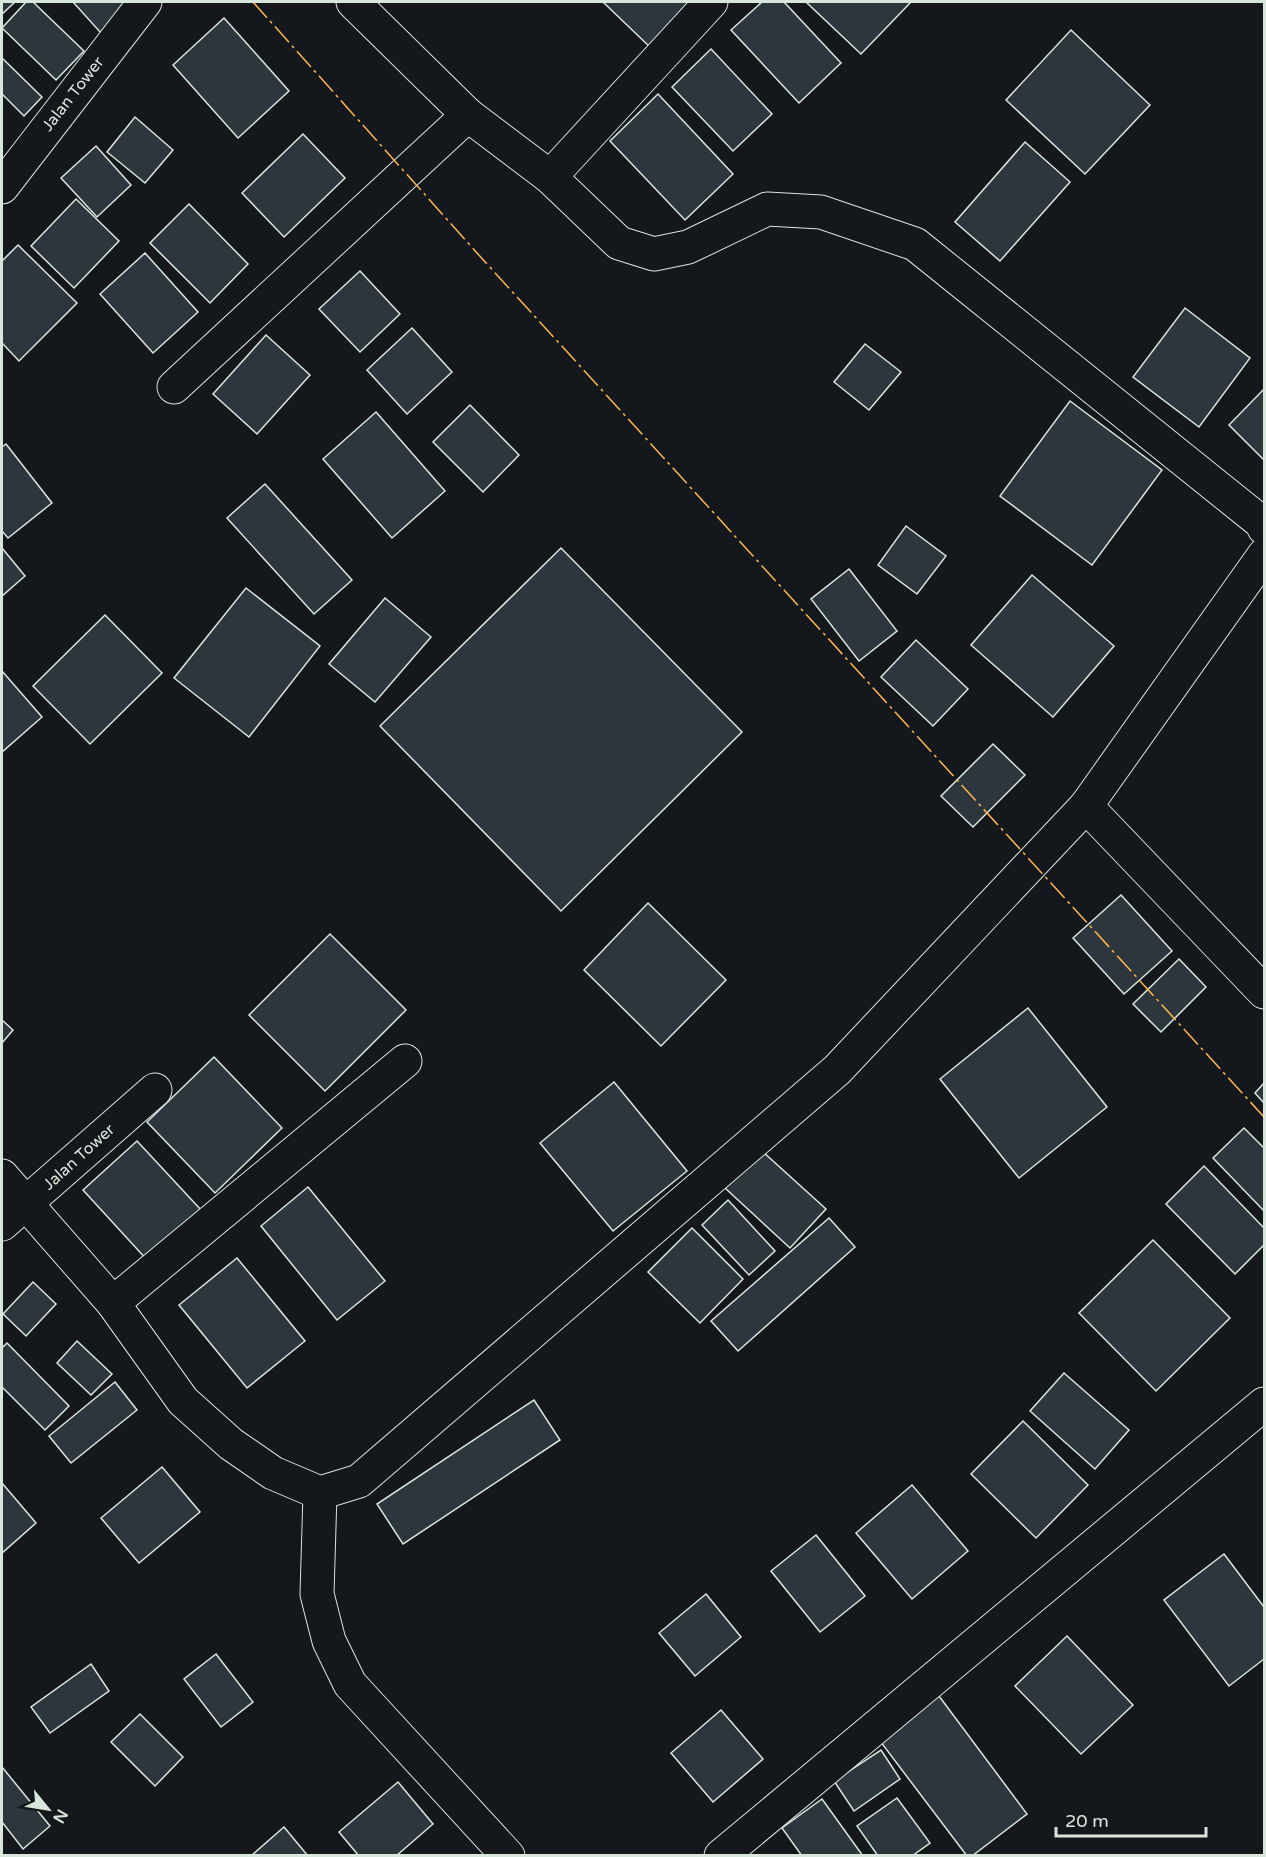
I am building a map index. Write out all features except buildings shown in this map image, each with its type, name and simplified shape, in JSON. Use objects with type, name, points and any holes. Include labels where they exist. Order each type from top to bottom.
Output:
[{"type":"street","name":"Jalan Tower","points":[[2,187],[145,2]]},
{"type":"street","points":[[352,2],[468,115],[550,177],[619,243],[654,254],[688,247],[767,209],[820,212],[915,244],[1262,523],[1264,528]]},
{"type":"street","points":[[550,177],[711,2]]},
{"type":"street","points":[[174,387],[468,115]]},
{"type":"street","points":[[2,1176],[113,1303],[183,1401],[231,1444],[273,1473],[320,1493],[359,1481],[837,1070],[1086,806],[1264,555]]},
{"type":"street","points":[[1086,806],[1264,992]]},
{"type":"street","points":[[113,1303],[405,1061]]},
{"type":"street","name":"Jalan Tower","points":[[2,1224],[155,1090]]},
{"type":"street","points":[[721,1856],[1264,1404]]},
{"type":"street","points":[[320,1493],[317,1594],[329,1641],[350,1684],[508,1856]]},
{"type":"power","points":[[253,2],[477,253],[1264,1117]]}]
